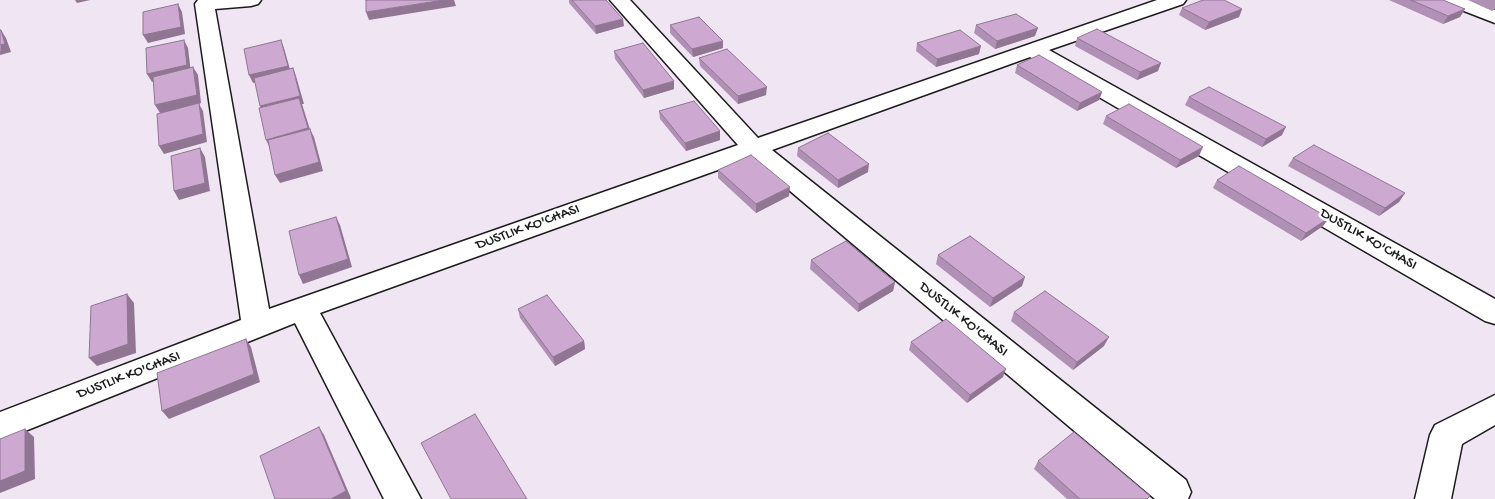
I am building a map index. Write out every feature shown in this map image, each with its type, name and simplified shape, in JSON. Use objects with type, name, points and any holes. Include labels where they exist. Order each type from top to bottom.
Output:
[{"type":"street","points":[[251,0],[206,4],[257,326]]},
{"type":"street","name":"DUSTLIK KO'CHASI","points":[[620,0],[754,148],[1173,492]]},
{"type":"street","name":"DUSTLIK KO'CHASI","points":[[0,427],[302,308],[1032,49],[1176,0]]},
{"type":"street","points":[[1453,0],[1495,17]]},
{"type":"street","name":"DUSTLIK KO'CHASI","points":[[1032,49],[1495,313]]},
{"type":"street","points":[[302,308],[403,499]]},
{"type":"street","points":[[1432,499],[1448,435],[1495,409]]},
{"type":"building","points":[[366,0],[444,0],[366,12]]},
{"type":"building","points":[[572,0],[606,0],[623,19],[595,26]]},
{"type":"building","points":[[1203,0],[1224,0],[1242,9],[1209,22],[1182,8]]},
{"type":"building","points":[[1411,0],[1443,0],[1465,9],[1448,16]]},
{"type":"building","points":[[178,4],[181,27],[143,35],[143,12]]},
{"type":"building","points":[[1016,14],[1038,28],[997,41],[976,25]]},
{"type":"building","points":[[699,17],[723,41],[692,49],[670,25]]},
{"type":"building","points":[[1097,29],[1161,63],[1140,72],[1077,38]]},
{"type":"building","points":[[0,30],[5,44],[0,45]]},
{"type":"building","points":[[960,30],[981,46],[937,59],[917,43]]},
{"type":"building","points":[[184,40],[187,65],[147,74],[146,48]]},
{"type":"building","points":[[281,40],[288,66],[249,75],[244,49]]},
{"type":"building","points":[[643,43],[674,81],[643,90],[614,51]]},
{"type":"building","points":[[727,49],[767,87],[738,96],[699,58]]},
{"type":"building","points":[[1039,55],[1102,92],[1080,103],[1017,65]]},
{"type":"building","points":[[193,67],[197,95],[155,105],[153,77]]},
{"type":"building","points":[[293,68],[300,96],[260,106],[254,78]]},
{"type":"building","points":[[1209,87],[1286,127],[1266,139],[1189,97]]},
{"type":"building","points":[[299,98],[308,128],[266,140],[259,108]]},
{"type":"building","points":[[694,101],[720,131],[685,143],[659,111]]},
{"type":"building","points":[[199,103],[203,134],[159,146],[157,114]]},
{"type":"building","points":[[1129,104],[1203,147],[1180,160],[1106,116]]},
{"type":"building","points":[[310,129],[319,162],[275,175],[268,140]]},
{"type":"building","points":[[828,133],[869,164],[838,180],[798,148]]},
{"type":"building","points":[[1314,145],[1405,193],[1385,208],[1293,158]]},
{"type":"building","points":[[200,148],[205,183],[174,191],[171,156]]},
{"type":"building","points":[[751,155],[790,187],[756,204],[718,170]]},
{"type":"building","points":[[1239,166],[1329,218],[1306,233],[1217,180]]},
{"type":"building","points":[[336,217],[348,259],[299,275],[289,231]]},
{"type":"building","points":[[970,236],[1025,277],[993,298],[938,255]]},
{"type":"building","points":[[846,241],[895,282],[859,304],[811,260]]},
{"type":"building","points":[[1045,291],[1109,337],[1077,362],[1014,312]]},
{"type":"building","points":[[127,294],[128,344],[89,358],[91,306]]},
{"type":"building","points":[[547,295],[584,341],[553,357],[518,309]]},
{"type":"building","points":[[946,319],[1006,369],[970,395],[911,342]]},
{"type":"building","points":[[246,339],[254,374],[162,411],[157,373]]},
{"type":"building","points":[[475,414],[527,499],[451,499],[421,443]]},
{"type":"building","points":[[319,427],[346,491],[331,499],[275,499],[260,456]]},
{"type":"building","points":[[25,429],[25,471],[0,481],[0,439]]},
{"type":"building","points":[[1074,432],[1150,496],[1147,499],[1080,499],[1038,461]]}]
